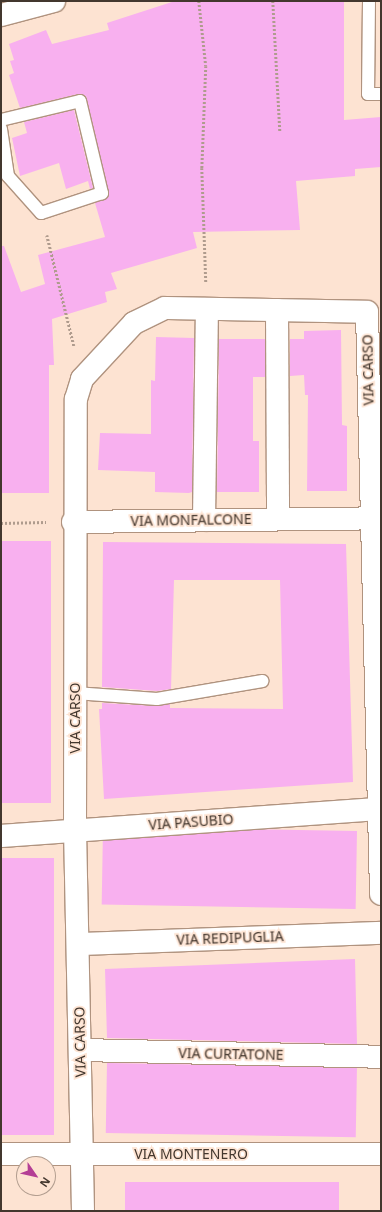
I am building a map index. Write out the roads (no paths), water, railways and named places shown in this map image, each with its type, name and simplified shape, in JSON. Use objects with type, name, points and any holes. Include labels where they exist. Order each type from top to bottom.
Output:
[{"type":"street","points":[[1,14],[54,1]]},
{"type":"street","name":"VIA CARSO","points":[[82,1211],[81,1050],[75,831],[73,522],[76,399],[82,379],[134,322],[165,308],[367,312],[376,518]]},
{"type":"street","points":[[204,520],[208,309]]},
{"type":"street","points":[[277,310],[278,519]]},
{"type":"street","points":[[376,518],[381,894]]},
{"type":"street","name":"VIA MONFALCONE","points":[[73,522],[376,518]]},
{"type":"street","name":"VIA PASUBIO","points":[[1,836],[380,809]]},
{"type":"street","name":"VIA REDIPUGLIA","points":[[79,944],[381,933]]},
{"type":"street","name":"VIA CURTATONE","points":[[81,1050],[381,1057]]},
{"type":"street","name":"VIA MONTENERO","points":[[1,1154],[381,1154]]},
{"type":"lane","points":[[369,1],[368,94],[381,94]]},
{"type":"lane","points":[[1,120],[80,101],[102,193],[41,213],[8,176],[1,129]]},
{"type":"lane","points":[[75,693],[157,699],[262,681]]}]
